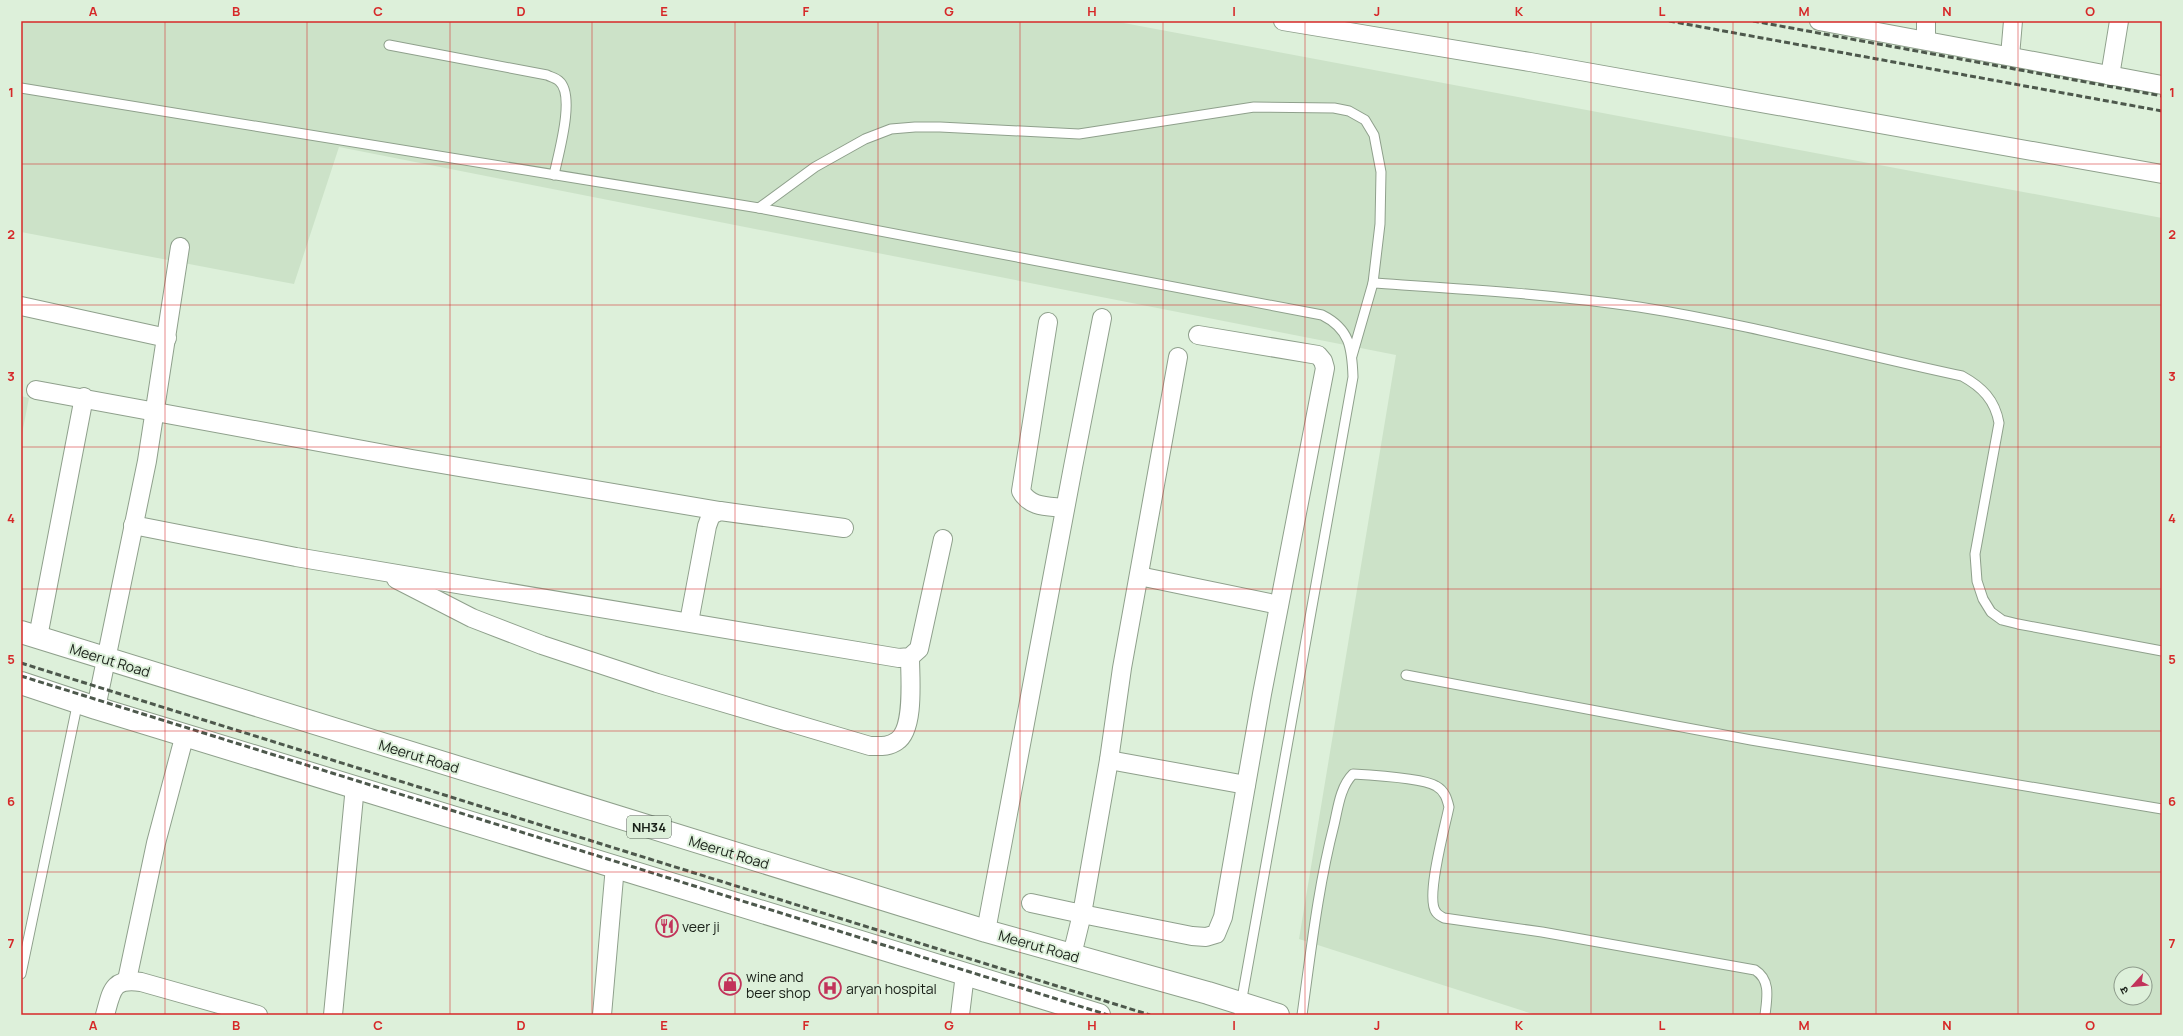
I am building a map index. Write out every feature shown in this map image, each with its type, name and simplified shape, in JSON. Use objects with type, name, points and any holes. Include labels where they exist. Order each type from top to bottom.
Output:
[{"type":"highway","name":"Meerut Road","points":[[30,635],[986,931],[1072,955],[1241,1009],[1278,1015]]},
{"type":"highway","points":[[21,683],[1099,1015]]},
{"type":"street","points":[[1283,21],[1538,64],[2162,174]]},
{"type":"street","points":[[1820,21],[2162,85]]},
{"type":"street","points":[[1926,21],[1926,40]]},
{"type":"street","points":[[2010,56],[2013,21]]},
{"type":"street","points":[[2110,76],[2119,21]]},
{"type":"street","points":[[87,704],[106,659],[134,525],[155,411],[180,247]]},
{"type":"street","points":[[21,306],[167,338]]},
{"type":"street","points":[[986,931],[1102,318]]},
{"type":"street","points":[[1048,322],[1020,491],[1026,500],[1036,505],[1065,508]]},
{"type":"street","points":[[1031,903],[1192,936],[1206,937],[1216,934],[1223,917],[1279,605],[1325,377],[1323,361],[1318,355],[1198,335]]},
{"type":"street","points":[[1072,955],[1082,914],[1109,760],[1122,668],[1178,357]]},
{"type":"street","points":[[36,390],[84,397],[412,459],[720,511],[844,528]]},
{"type":"street","points":[[30,635],[84,397]]},
{"type":"street","points":[[689,622],[707,526],[711,515],[720,511]]},
{"type":"street","points":[[134,525],[296,557],[689,622],[866,654],[899,658],[910,657],[919,649],[943,539]]},
{"type":"street","points":[[381,571],[472,618],[542,645],[656,683],[870,746],[886,746],[898,740],[906,729],[909,711],[910,657]]},
{"type":"street","points":[[1139,576],[1279,605]]},
{"type":"street","points":[[127,980],[156,843],[185,734]]},
{"type":"street","points":[[1109,760],[1246,785]]},
{"type":"street","points":[[333,1015],[355,786]]},
{"type":"street","points":[[602,1015],[615,866]]},
{"type":"street","points":[[960,1015],[965,974]]},
{"type":"street","points":[[105,1015],[111,991],[119,982],[127,980],[141,982],[258,1015]]},
{"type":"lane","points":[[389,45],[547,76],[559,81],[566,93],[566,110],[554,175]]},
{"type":"lane","points":[[21,88],[759,208],[1322,315],[1336,322],[1345,333],[1352,356],[1353,377],[1351,393],[1241,1009]]},
{"type":"lane","points":[[759,208],[815,167],[865,139],[891,129],[934,127],[1079,134],[1254,107],[1334,108],[1349,111],[1365,120],[1374,135],[1381,172],[1380,224],[1373,283],[1352,356]]},
{"type":"lane","points":[[1373,283],[1505,292],[1638,307],[1744,326],[1962,376],[1976,384],[1988,395],[1997,409],[1999,423],[1975,554],[1977,581],[1983,599],[1991,612],[2002,620],[2018,624],[2162,651]]},
{"type":"lane","points":[[1406,675],[1751,740],[2162,809]]},
{"type":"lane","points":[[21,974],[87,704]]},
{"type":"lane","points":[[1302,1015],[1324,864],[1341,796],[1346,781],[1353,774],[1421,782],[1436,786],[1446,795],[1449,807],[1433,884],[1433,902],[1436,912],[1444,918],[1542,932],[1755,970],[1762,975],[1767,986],[1765,1015]]},
{"type":"shaded area","points":[[21,21],[1113,21],[2162,218],[2162,1015],[1536,1015],[1299,939],[1396,355],[339,147],[294,284],[21,232]]},
{"type":"shaded area","points":[[21,396],[29,398],[21,439]]},
{"type":"railway","points":[[1669,21],[2162,111]]},
{"type":"railway","points":[[1753,21],[2162,96]]},
{"type":"railway","points":[[21,663],[1150,1015]]},
{"type":"railway","points":[[21,676],[1108,1015]]},
{"type":"place","name":"veer ji","points":[[667,926]]},
{"type":"place","name":"wine and beer shop","points":[[730,984]]},
{"type":"place","name":"aryan hospital","points":[[830,988]]}]
